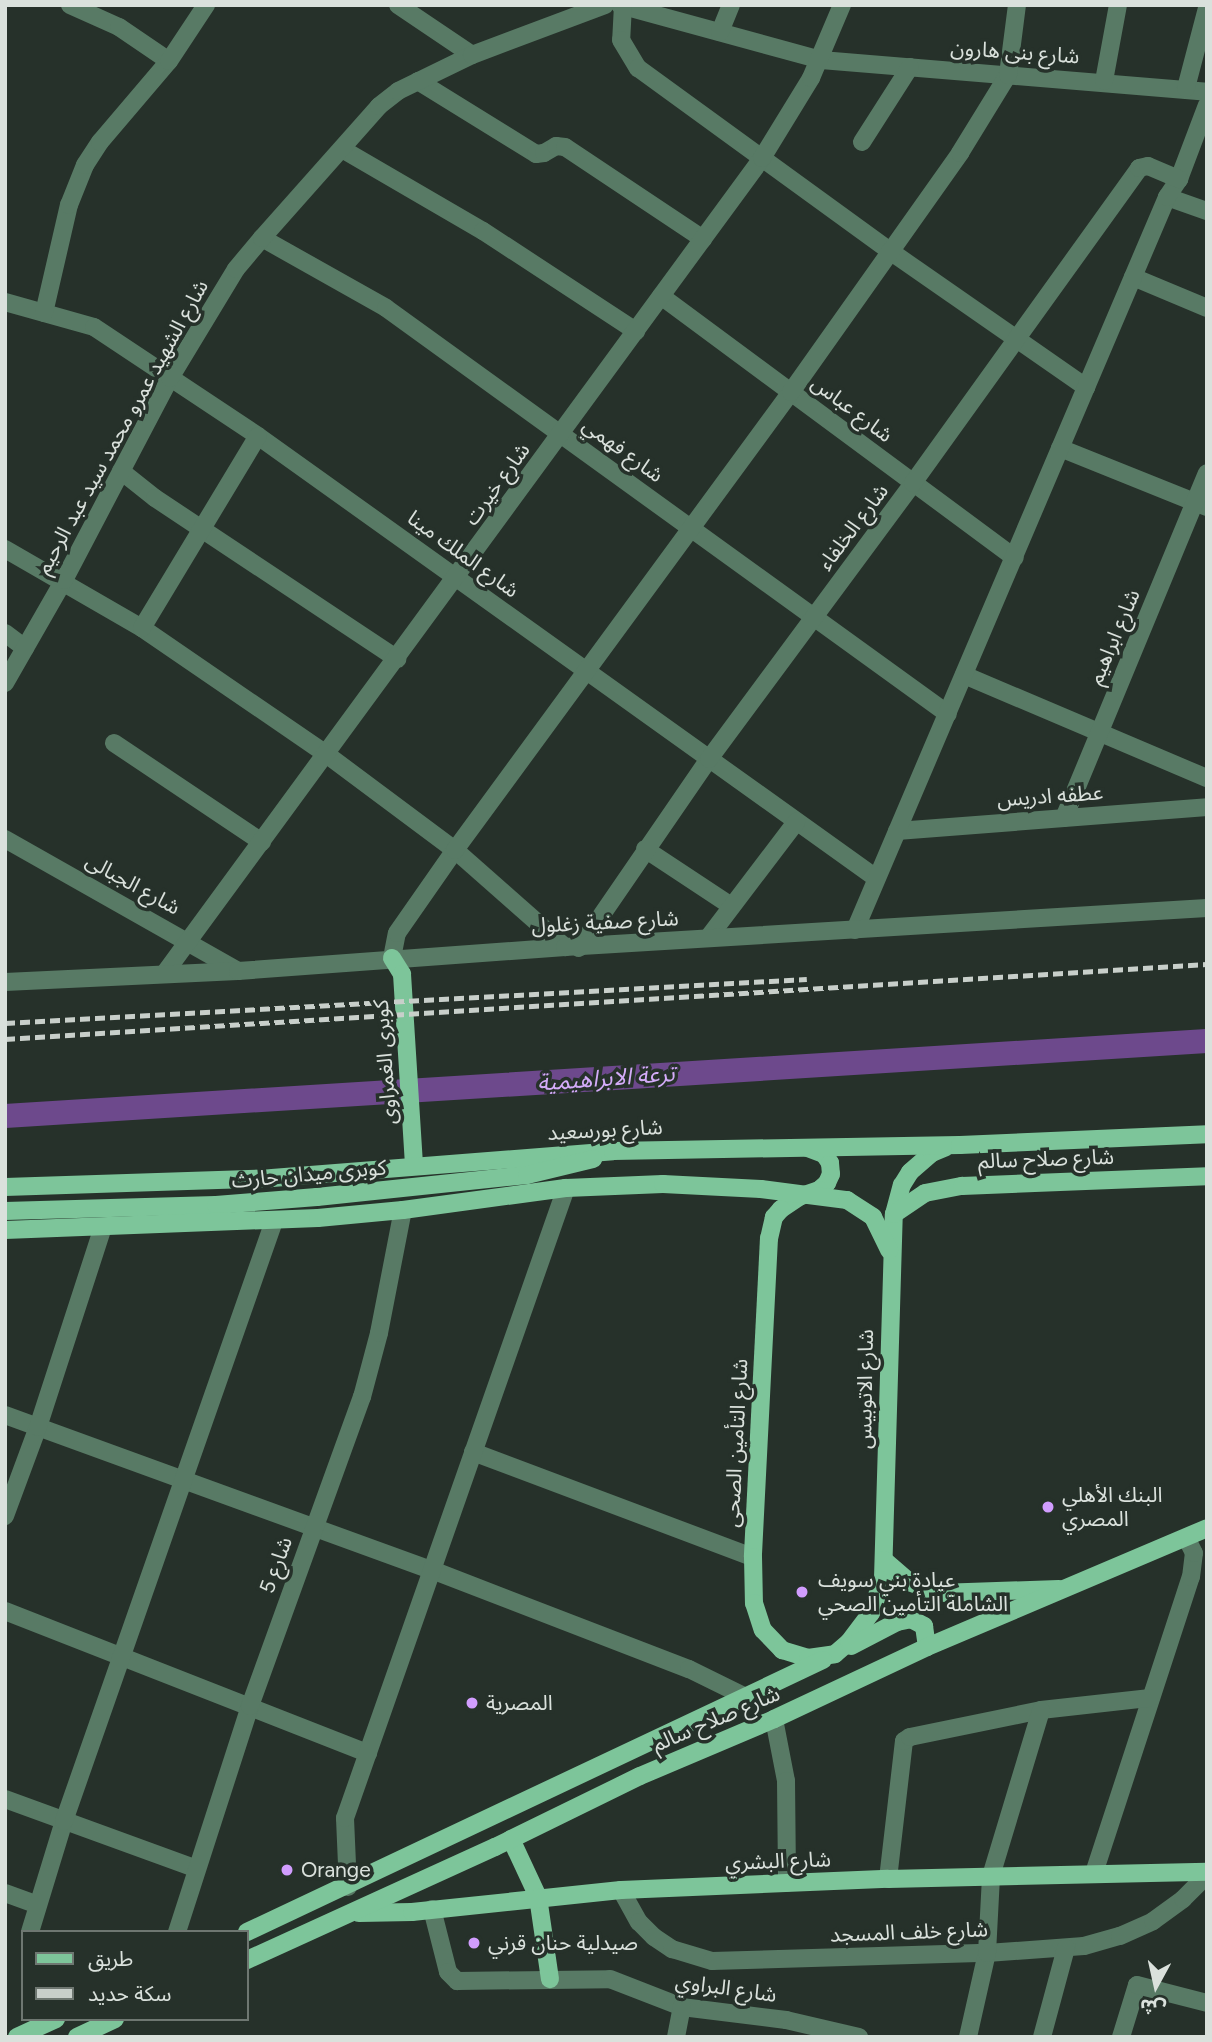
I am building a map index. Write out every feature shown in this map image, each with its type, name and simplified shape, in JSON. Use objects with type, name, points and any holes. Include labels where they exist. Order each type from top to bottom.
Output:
[{"type":"main road","name":"كوبرى الغمراوى","points":[[392,958],[402,974],[414,1166]]},
{"type":"main road","name":"شارع بورسعيد","points":[[5,1187],[272,1178],[612,1150],[960,1144],[1207,1134]]},
{"type":"main road","points":[[1141,1138],[1207,1142]]},
{"type":"main road","name":"شارع الاتوبيس","points":[[835,1654],[849,1642],[871,1613],[883,1578],[894,1214],[902,1185],[909,1172],[932,1153],[960,1144]]},
{"type":"main road","name":"شارع التأمين الصحى","points":[[804,1148],[815,1148],[824,1154],[831,1174],[819,1191],[799,1197],[780,1209],[774,1217],[769,1238],[753,1557],[757,1617],[771,1641],[794,1656],[808,1658],[835,1654]]},
{"type":"main road","name":"كوبرى ميدان حارث","points":[[5,1211],[273,1201],[527,1175],[557,1170],[612,1150]]},
{"type":"main road","name":"شارع صلاح سالم","points":[[894,1214],[925,1193],[962,1186],[1207,1176]]},
{"type":"main road","points":[[5,1230],[274,1221],[403,1210],[566,1188],[663,1184],[809,1194],[847,1200],[867,1212],[882,1230],[891,1260]]},
{"type":"main road","name":"شارع صلاح سالم","points":[[248,1960],[512,1839],[640,1776],[774,1720],[927,1647],[1187,1539],[1207,1528]]},
{"type":"main road","points":[[884,1560],[909,1582],[939,1593],[1068,1589]]},
{"type":"main road","name":"شارع صلاح سالم","points":[[248,1932],[348,1887],[903,1619],[911,1619],[924,1626],[927,1647]]},
{"type":"main road","points":[[512,1839],[538,1897],[550,1979]]},
{"type":"main road","name":"شارع البشري","points":[[352,1913],[432,1909],[621,1890],[1094,1873],[1207,1873]]},
{"type":"main road","points":[[76,2037],[112,2021]]},
{"type":"main road","points":[[17,2037],[35,2024]]},
{"type":"street","points":[[70,5],[119,27],[169,61]]},
{"type":"street","points":[[44,313],[69,205],[85,164],[100,142],[169,61],[205,5]]},
{"type":"street","points":[[398,5],[472,55]]},
{"type":"street","name":"شارع الشهيد عمرو محمد سيد عبد الرحيم","points":[[5,683],[64,580],[170,378],[236,269],[262,238],[379,106],[418,81],[472,55],[605,5]]},
{"type":"street","points":[[821,60],[622,5],[621,40],[638,68],[890,251],[1086,387]]},
{"type":"street","points":[[720,32],[731,5]]},
{"type":"street","name":"شارع خيرت","points":[[164,974],[762,158],[821,60],[842,5]]},
{"type":"street","points":[[392,958],[397,933],[455,850],[791,392],[960,153],[1008,75],[1017,5]]},
{"type":"street","points":[[1104,81],[1118,5]]},
{"type":"street","points":[[1186,88],[1207,8]]},
{"type":"street","name":"شارع بنى هارون","points":[[821,60],[1104,81],[1207,92]]},
{"type":"street","points":[[863,142],[911,67]]},
{"type":"street","points":[[418,81],[536,154],[556,146],[565,147],[703,239]]},
{"type":"street","points":[[855,930],[1167,197],[1179,179],[1207,106]]},
{"type":"street","points":[[342,149],[483,231],[636,331]]},
{"type":"street","name":"شارع الخلفاء","points":[[572,947],[914,483],[1139,168],[1148,166],[1179,179]]},
{"type":"street","points":[[1167,197],[1207,211]]},
{"type":"street","name":"شارع فهمي","points":[[262,238],[386,308],[948,714]]},
{"type":"street","points":[[1133,277],[1207,308]]},
{"type":"street","name":"شارع عباس","points":[[661,296],[1015,558]]},
{"type":"street","name":"شارع الملك مينا","points":[[5,302],[94,327],[258,436],[876,878]]},
{"type":"street","points":[[142,628],[258,436]]},
{"type":"street","points":[[1060,448],[1201,505]]},
{"type":"street","points":[[121,471],[200,528],[397,659]]},
{"type":"street","name":"شارع ابراهيم","points":[[1064,818],[1099,732],[1201,505],[1207,473]]},
{"type":"street","points":[[5,549],[64,580],[142,628],[327,754],[455,850],[572,947]]},
{"type":"street","points":[[5,633],[25,648]]},
{"type":"street","points":[[964,675],[1207,778]]},
{"type":"street","points":[[114,743],[262,842]]},
{"type":"street","name":"عطفه ادريس","points":[[897,831],[1207,807]]},
{"type":"street","points":[[708,938],[796,822]]},
{"type":"street","name":"شارع الجبالى","points":[[5,839],[238,971]]},
{"type":"street","points":[[645,849],[731,906]]},
{"type":"street","name":"شارع صفية زغلول","points":[[5,982],[238,971],[392,958],[1207,908]]},
{"type":"street","points":[[348,1887],[345,1818],[566,1188]]},
{"type":"street","name":"شارع 5","points":[[178,1930],[195,1868],[250,1706],[371,1365],[403,1210]]},
{"type":"street","points":[[30,1930],[36,1904],[64,1821],[274,1221]]},
{"type":"street","points":[[5,1516],[38,1427],[103,1227]]},
{"type":"street","points":[[5,1415],[432,1570],[689,1669],[746,1697]]},
{"type":"street","points":[[473,1452],[753,1557]]},
{"type":"street","points":[[1094,1873],[1191,1577],[1194,1553],[1187,1539]]},
{"type":"street","points":[[5,1611],[368,1753]]},
{"type":"street","points":[[888,1879],[904,1741],[910,1737],[1041,1710],[1150,1698]]},
{"type":"street","points":[[968,2037],[987,1953],[991,1876],[1041,1710]]},
{"type":"street","points":[[774,1720],[786,1781],[787,1883]]},
{"type":"street","points":[[5,1799],[195,1868]]},
{"type":"street","name":"شارع خلف المسجد","points":[[621,1890],[639,1922],[654,1937],[672,1949],[712,1961],[987,1953],[1066,1948],[1102,1942],[1137,1929],[1169,1911],[1207,1873]]},
{"type":"street","points":[[5,1893],[36,1904]]},
{"type":"street","name":"شارع البراوي","points":[[432,1909],[448,1972],[453,1979],[610,1979],[682,2007],[785,2028],[859,2037]]},
{"type":"street","points":[[1042,2037],[1066,1948]]},
{"type":"street","points":[[1121,2037],[1137,1985],[1207,2003]]},
{"type":"street","points":[[676,2037],[682,2007]]},
{"type":"waterway","name":"ترعة الابراهيمية","points":[[5,1116],[1207,1041]]},
{"type":"railway","points":[[5,1039],[1207,964]]},
{"type":"railway","points":[[5,1023],[807,979]]},
{"type":"place","name":"البنك الأهلي المصري","points":[[1048,1507]]},
{"type":"place","name":"عيادة بني سويف الشاملة التأمين الصحي","points":[[802,1592]]},
{"type":"place","name":"المصرية","points":[[472,1703]]},
{"type":"place","name":"Orange","points":[[287,1870]]},
{"type":"place","name":"صيدلية حنان قرني","points":[[474,1943]]}]
